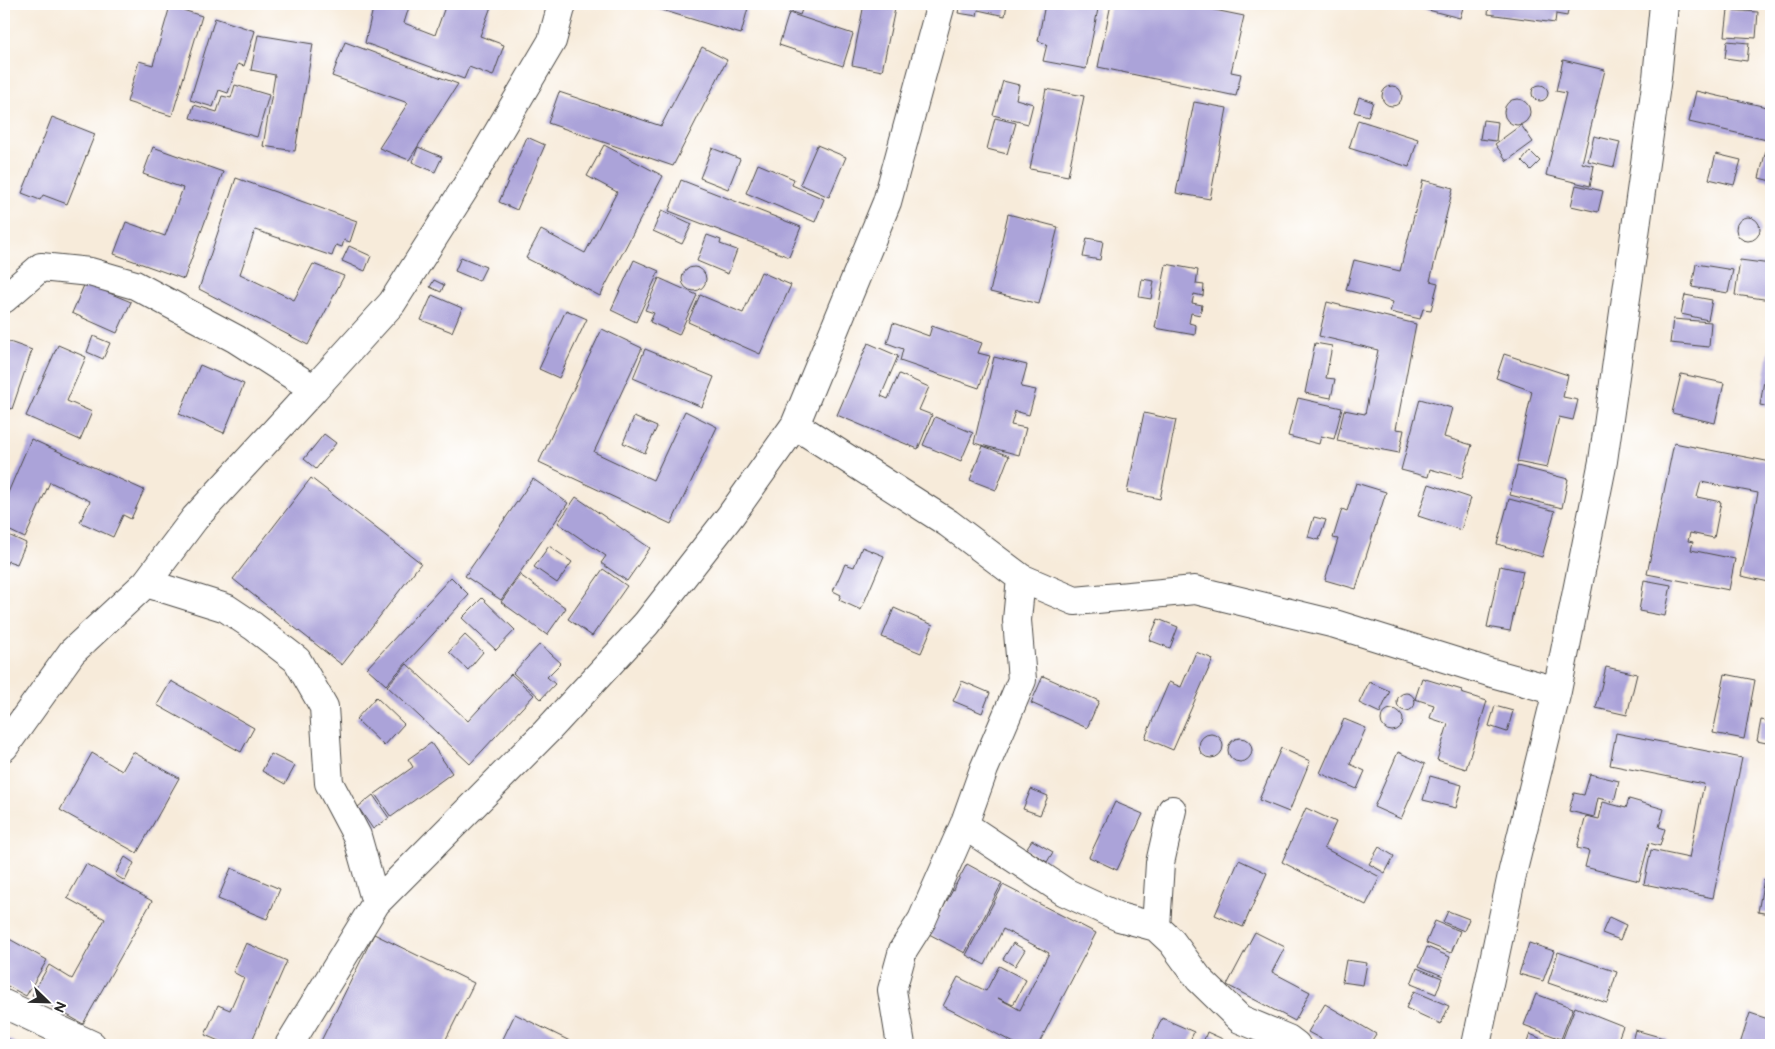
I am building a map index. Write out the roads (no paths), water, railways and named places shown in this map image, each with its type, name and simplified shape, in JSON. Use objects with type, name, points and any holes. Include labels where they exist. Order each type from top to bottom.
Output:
[{"type":"street","points":[[4,747],[72,652],[146,583],[195,518],[392,303],[467,184],[552,41],[562,4]]},
{"type":"street","points":[[289,1045],[376,903],[546,732],[646,624],[731,515],[795,425],[887,202],[941,4]]},
{"type":"street","points":[[1476,1045],[1513,870],[1558,691],[1603,461],[1657,78],[1664,4]]},
{"type":"street","points":[[4,299],[42,268],[90,272],[126,282],[236,339],[314,389]]},
{"type":"street","points":[[795,425],[948,523],[1021,578],[1075,601],[1195,590],[1335,624],[1492,674],[1558,691]]},
{"type":"street","points":[[901,1045],[892,990],[903,950],[922,920],[964,825],[984,768],[1022,680],[1017,620],[1021,578]]},
{"type":"street","points":[[146,583],[226,608],[297,660],[324,707],[329,783],[357,836],[376,903]]},
{"type":"street","points":[[1156,927],[1160,863],[1172,810]]},
{"type":"street","points":[[964,825],[1065,892],[1120,917],[1156,927],[1172,942],[1199,979],[1240,1019],[1288,1039],[1296,1045]]},
{"type":"street","points":[[4,1004],[92,1045]]}]
